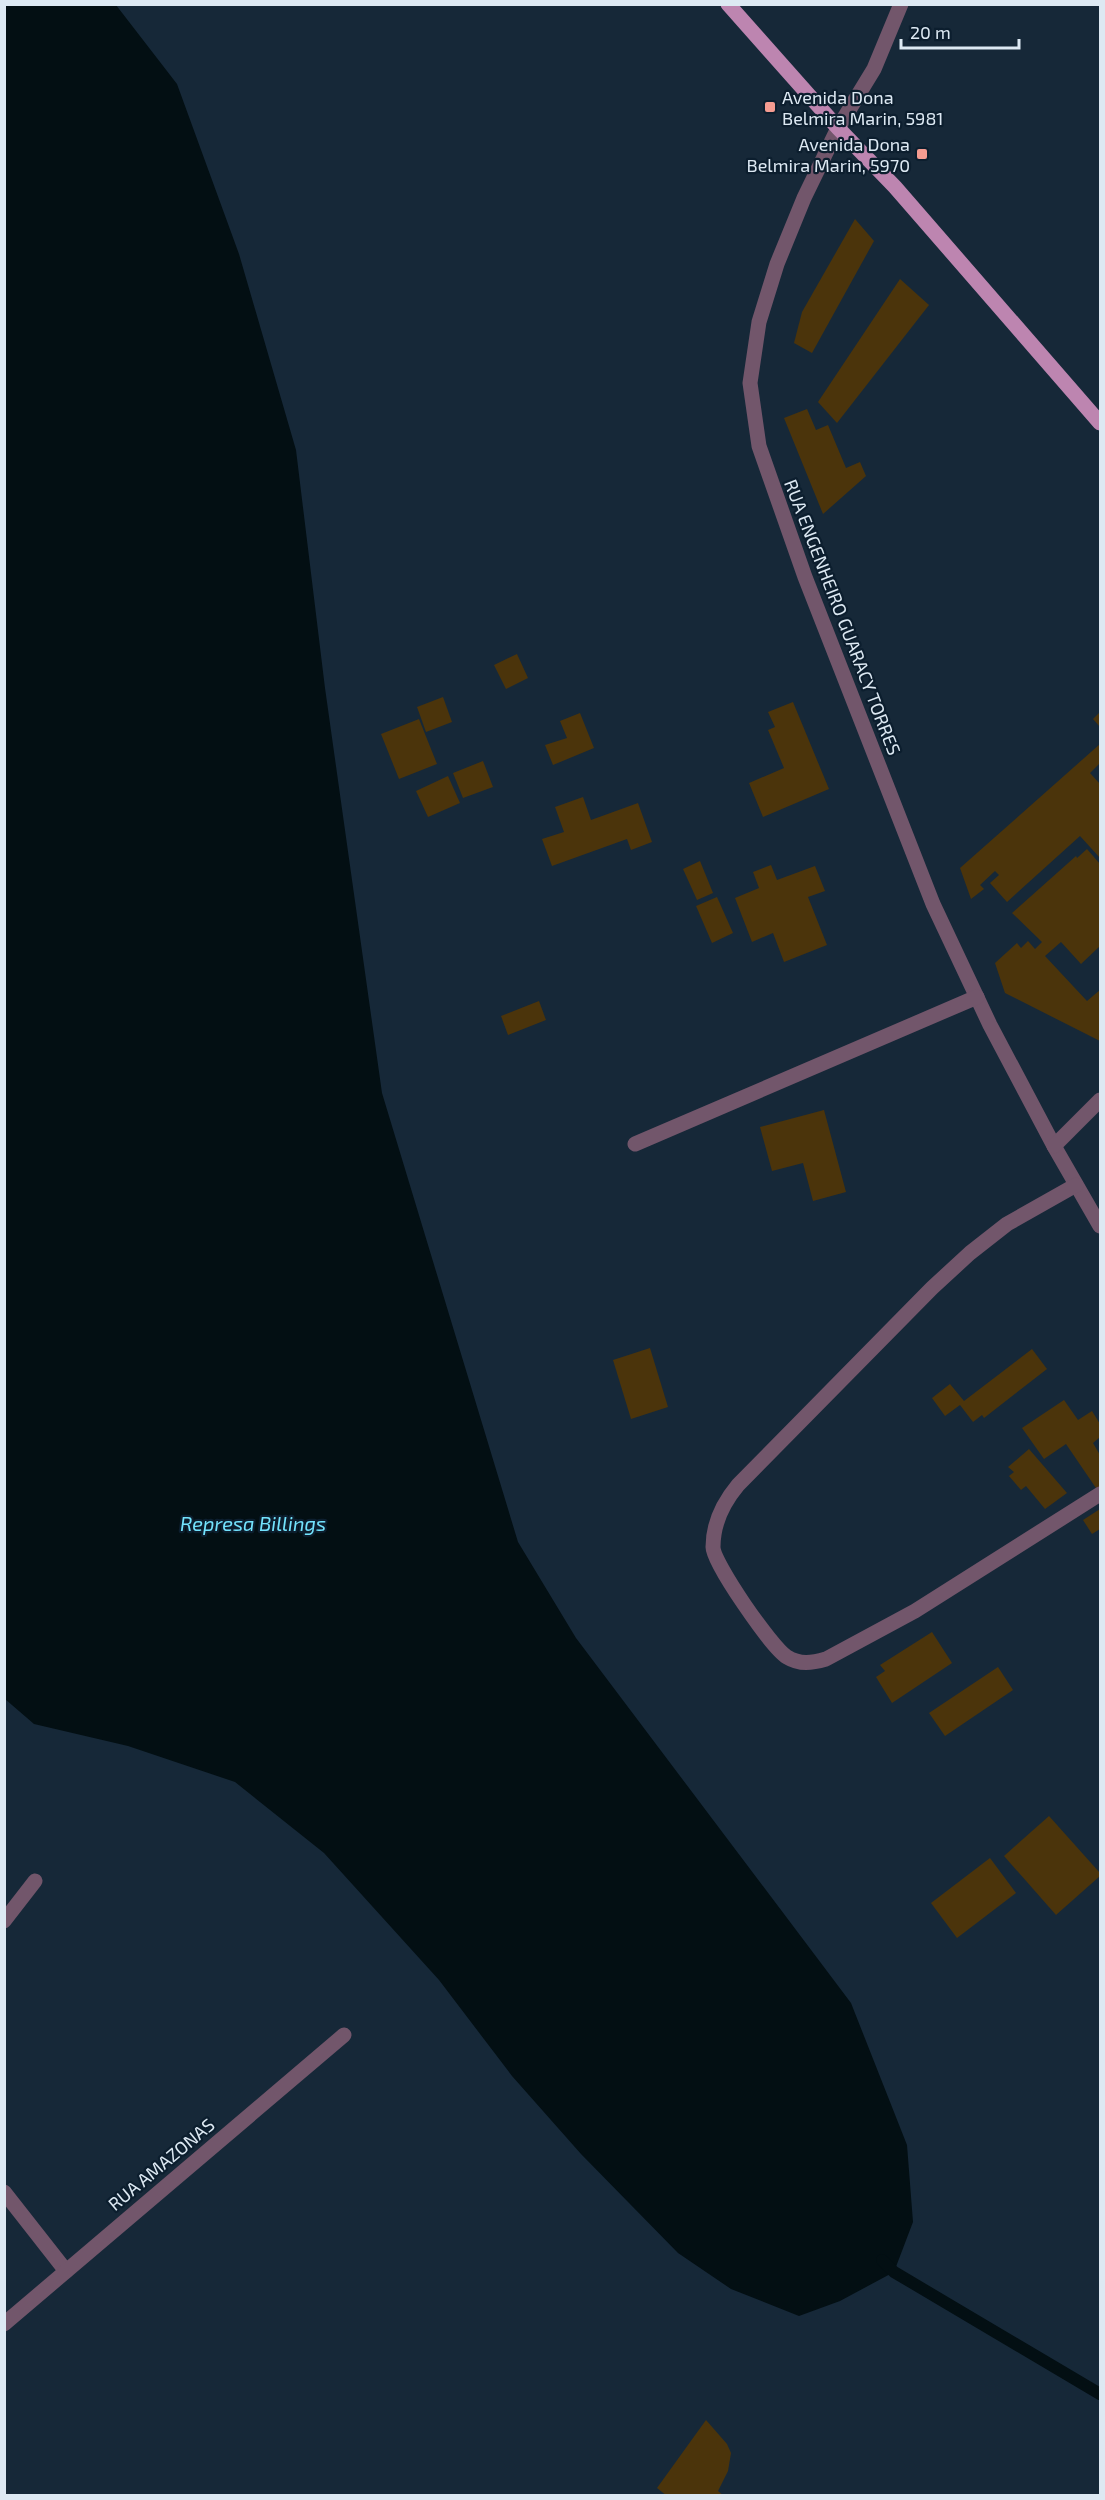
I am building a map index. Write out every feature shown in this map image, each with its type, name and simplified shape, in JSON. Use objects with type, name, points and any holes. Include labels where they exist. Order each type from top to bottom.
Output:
[{"type":"main road","points":[[728,4],[838,128],[895,187],[1101,423]]},
{"type":"street","name":"RUA ENGENHEIRO GUARACY TORRES","points":[[901,4],[874,69],[838,128],[777,264],[759,322],[750,383],[759,446],[805,577],[929,893],[977,996],[1054,1146],[1101,1226]]},
{"type":"street","points":[[635,1144],[977,996]]},
{"type":"street","points":[[1054,1146],[1101,1100]]},
{"type":"street","points":[[1077,1185],[1007,1224],[970,1253],[932,1288],[738,1485],[723,1504],[716,1525],[712,1550],[720,1569],[774,1644],[785,1656],[797,1662],[811,1664],[826,1659],[915,1611],[1101,1494]]},
{"type":"street","points":[[4,1920],[35,1881]]},
{"type":"street","name":"RUA AMAZONAS","points":[[4,2324],[344,2035]]},
{"type":"street","points":[[4,2192],[66,2271]]},
{"type":"water","name":"Represa Billings","points":[[5,4],[116,5],[177,84],[239,254],[296,450],[325,688],[382,1093],[518,1542],[576,1638],[851,2003],[907,2145],[913,2222],[894,2272],[840,2301],[799,2316],[731,2289],[678,2253],[581,2154],[512,2076],[439,1980],[324,1853],[235,1782],[128,1746],[34,1724],[5,1699]]},
{"type":"building","points":[[855,219],[874,241],[812,353],[794,343],[802,312]]},
{"type":"building","points":[[900,279],[929,305],[837,423],[818,402]]},
{"type":"building","points":[[807,409],[816,430],[828,425],[846,468],[860,462],[866,476],[823,514],[784,418]]},
{"type":"building","points":[[517,654],[528,678],[506,689],[494,665]]},
{"type":"building","points":[[443,697],[452,722],[426,732],[417,707]]},
{"type":"building","points":[[793,702],[829,789],[763,817],[749,783],[784,768],[768,730],[775,727],[768,712]]},
{"type":"building","points":[[1100,712],[1100,727],[1093,719]]},
{"type":"building","points":[[580,713],[594,748],[553,765],[545,745],[567,738],[560,721]]},
{"type":"building","points":[[419,719],[437,764],[399,779],[381,734]]},
{"type":"building","points":[[1100,744],[1100,763],[1090,773],[1100,784],[1100,858],[1080,836],[1007,902],[990,883],[999,875],[995,871],[980,885],[984,889],[971,899],[960,868]]},
{"type":"building","points":[[483,761],[493,787],[463,798],[453,773]]},
{"type":"building","points":[[448,776],[460,803],[428,817],[416,791]]},
{"type":"building","points":[[583,797],[591,820],[638,803],[652,842],[631,850],[627,839],[552,866],[542,839],[564,832],[555,807]]},
{"type":"building","points":[[1087,849],[1100,864],[1100,946],[1081,964],[1061,942],[1045,956],[1087,1001],[1100,990],[1100,1041],[1005,993],[995,963],[1017,943],[1021,948],[1028,941],[1035,949],[1042,942],[1012,913],[1076,856],[1077,858]]},
{"type":"building","points":[[700,861],[713,893],[697,900],[683,869]]},
{"type":"building","points":[[771,865],[777,880],[815,866],[825,891],[808,897],[827,945],[784,962],[773,933],[752,942],[735,898],[759,888],[753,872]]},
{"type":"building","points":[[717,897],[733,933],[712,943],[696,906]]},
{"type":"building","points":[[539,1001],[546,1020],[508,1035],[501,1016]]},
{"type":"building","points":[[824,1110],[846,1192],[813,1201],[803,1163],[772,1171],[760,1127]]},
{"type":"building","points":[[650,1348],[668,1407],[631,1419],[613,1360]]},
{"type":"building","points":[[1032,1349],[1047,1369],[984,1418],[982,1415],[973,1422],[960,1405],[945,1416],[932,1398],[950,1384],[964,1401]]},
{"type":"building","points":[[1064,1400],[1078,1420],[1092,1411],[1100,1424],[1100,1437],[1093,1443],[1100,1455],[1100,1490],[1098,1491],[1066,1444],[1044,1459],[1022,1428]]},
{"type":"building","points":[[1029,1449],[1067,1493],[1045,1509],[1026,1486],[1021,1490],[1009,1476],[1014,1472],[1008,1467]]},
{"type":"building","points":[[1100,1509],[1100,1529],[1092,1534],[1083,1520]]},
{"type":"building","points":[[932,1632],[952,1663],[892,1703],[876,1677],[885,1671],[880,1665]]},
{"type":"building","points":[[998,1667],[1013,1690],[945,1736],[929,1713]]},
{"type":"building","points":[[1049,1816],[1100,1873],[1100,1876],[1056,1915],[1004,1856]]},
{"type":"building","points":[[990,1858],[1016,1893],[957,1938],[931,1903]]},
{"type":"building","points":[[706,2420],[727,2444],[731,2453],[728,2471],[718,2491],[724,2496],[667,2496],[657,2488]]},
{"type":"waterway","points":[[882,2260],[894,2272],[1100,2394]]},
{"type":"place","name":"Avenida Dona Belmira Marin, 5981","points":[[770,107]]},
{"type":"place","name":"Avenida Dona Belmira Marin, 5970","points":[[922,154]]}]
